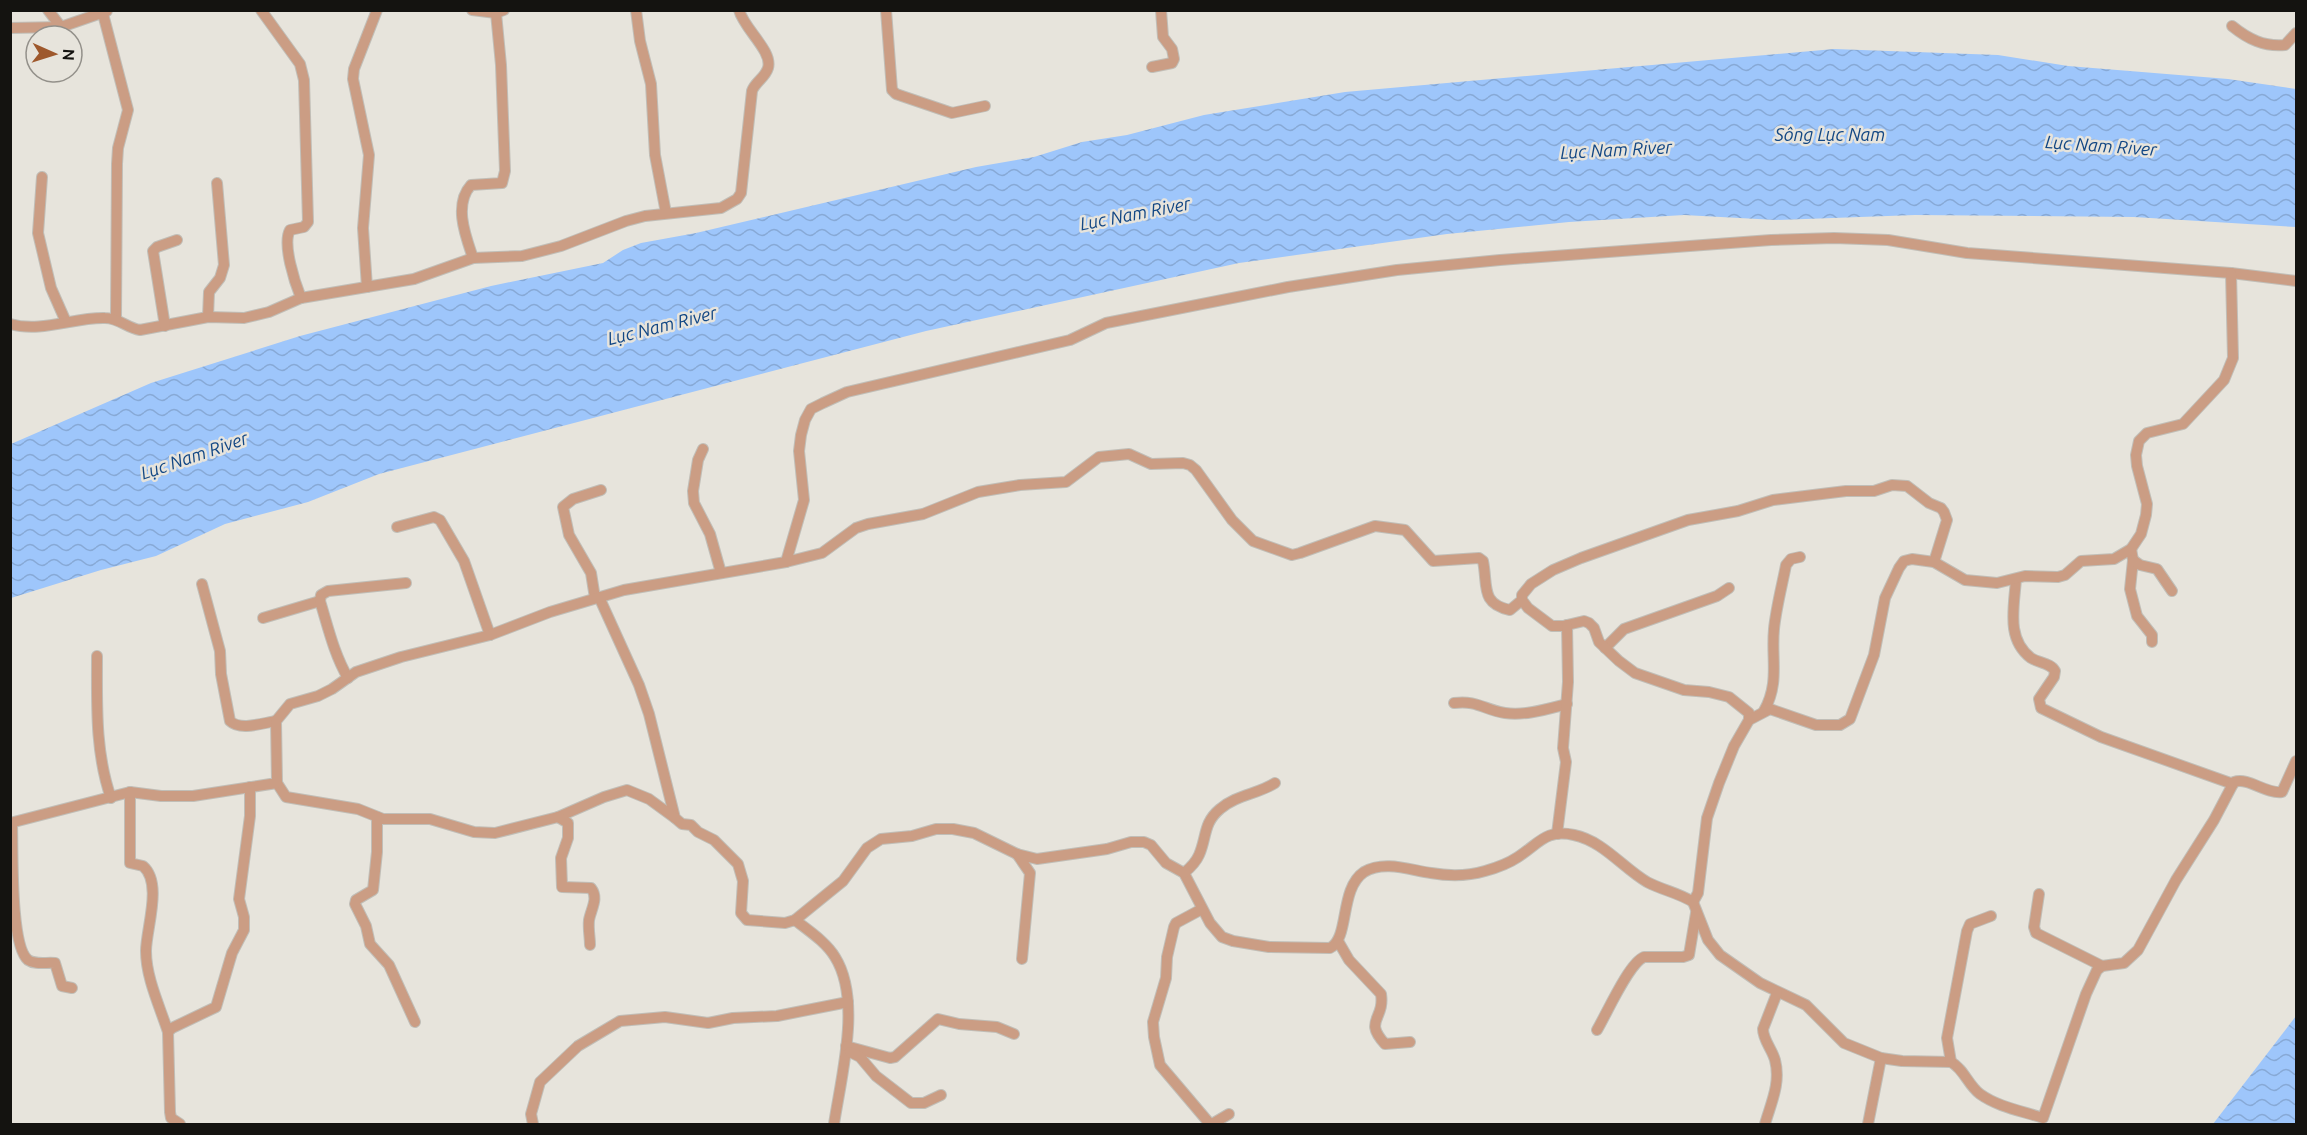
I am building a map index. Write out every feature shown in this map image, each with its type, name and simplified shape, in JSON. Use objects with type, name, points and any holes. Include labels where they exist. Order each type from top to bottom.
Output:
[{"type":"street","points":[[48,10],[59,24]]},
{"type":"street","points":[[261,10],[300,64],[304,80],[308,222],[304,227],[290,230],[287,239],[293,274],[301,298]]},
{"type":"street","points":[[368,287],[363,228],[369,155],[353,80],[354,69],[377,10]]},
{"type":"street","points":[[472,10],[494,11],[501,65],[505,171],[502,183],[471,185],[464,197],[462,215],[464,230],[473,258]]},
{"type":"street","points":[[636,10],[640,41],[651,84],[655,155],[666,213]]},
{"type":"street","points":[[10,324],[31,327],[103,317],[116,318],[132,328],[150,329],[208,317],[244,318],[269,312],[301,298],[414,279],[473,258],[522,256],[561,246],[626,221],[666,213],[721,208],[737,199],[741,193],[752,92],[754,85],[766,72],[768,60],[767,54],[742,20],[739,10]]},
{"type":"street","points":[[886,10],[892,90],[897,94],[952,113],[985,106]]},
{"type":"street","points":[[1152,67],[1172,63],[1174,58],[1172,49],[1163,37],[1161,10]]},
{"type":"street","points":[[69,24],[104,11],[128,110],[118,148],[117,164],[116,318]]},
{"type":"street","points":[[2232,26],[2245,36],[2266,45],[2285,45],[2296,33]]},
{"type":"street","points":[[42,177],[38,233],[51,288],[66,322]]},
{"type":"street","points":[[208,317],[209,292],[220,278],[224,265],[217,183]]},
{"type":"street","points":[[786,562],[804,500],[799,451],[805,420],[812,409],[847,392],[1070,340],[1106,323],[1288,286],[1397,270],[1500,260],[1771,240],[1834,238],[1888,240],[1967,252],[2231,273],[2296,281]]},
{"type":"street","points":[[165,326],[153,251],[157,247],[177,240]]},
{"type":"street","points":[[2152,642],[2152,635],[2137,616],[2130,589],[2132,554],[2145,525],[2146,515],[2146,504],[2136,455],[2139,441],[2147,433],[2183,424],[2223,380],[2233,358],[2231,273]]},
{"type":"street","points":[[703,449],[698,460],[693,491],[694,503],[710,534],[720,573]]},
{"type":"street","points":[[1934,562],[1947,520],[1944,512],[1941,507],[1929,503],[1907,486],[1892,485],[1874,491],[1846,491],[1773,500],[1738,511],[1688,520],[1553,570],[1531,584],[1522,595],[1522,600],[1510,610],[1494,605],[1487,596],[1483,561],[1479,558],[1433,561],[1405,530],[1375,526],[1292,555],[1253,541],[1232,520],[1190,465],[1152,464],[1129,454],[1099,457],[1066,482],[1020,485],[978,492],[923,514],[868,524],[856,528],[822,553],[786,562],[644,586],[596,598],[550,612],[490,635],[401,657],[356,672],[318,696],[290,704],[276,721],[277,783],[286,797],[358,809],[377,818],[430,819],[474,832],[495,833],[558,816],[627,790],[649,799],[682,824],[691,825],[698,832],[714,840],[738,864],[743,881],[740,907],[743,917],[747,920],[763,922],[785,923],[795,920],[843,881],[867,848],[881,839],[912,836],[936,829],[953,829],[974,833],[1017,854],[1036,859],[1107,849],[1138,841],[1151,845],[1166,863],[1184,873],[1202,909],[1218,933],[1233,941],[1269,947],[1330,948],[1338,941],[1347,900],[1355,880],[1366,871],[1383,866],[1432,873],[1476,873],[1487,871],[1518,857],[1544,836],[1573,835],[1588,840],[1644,880],[1695,908],[1708,940],[1720,956],[1777,993],[1806,1005],[1844,1043],[1881,1058],[1951,1062],[1964,1073],[1980,1094],[1996,1104],[2042,1121],[2086,994],[2097,970],[2102,966],[2129,961],[2138,950],[2233,784]]},
{"type":"street","points":[[601,490],[573,500],[563,507],[569,535],[591,573],[596,598],[639,685],[675,818]]},
{"type":"street","points":[[397,527],[434,517],[440,520],[464,561],[490,635]]},
{"type":"street","points":[[1597,1030],[1629,971],[1639,959],[1689,955],[1711,805],[1734,746],[1749,720],[1764,711],[1777,710],[1805,722],[1826,726],[1840,725],[1850,719],[1874,655],[1885,598],[1899,568],[1905,561],[1912,559],[1934,562],[1972,581],[1997,583],[2025,576],[2058,577],[2065,575],[2081,561],[2114,559],[2132,554]]},
{"type":"street","points":[[2132,554],[2140,565],[2157,569],[2172,591]]},
{"type":"street","points":[[1764,711],[1769,702],[1776,669],[1772,644],[1774,623],[1786,565],[1791,559],[1800,557]]},
{"type":"street","points":[[2016,579],[2013,622],[2015,639],[2020,649],[2031,658],[2052,666],[2055,671],[2054,677],[2038,699],[2041,708],[2101,737],[2233,784],[2241,781],[2282,792],[2296,761]]},
{"type":"street","points":[[348,678],[339,664],[321,595],[328,591],[405,583]]},
{"type":"street","points":[[202,584],[220,651],[221,674],[230,721],[240,726],[276,721]]},
{"type":"street","points":[[1605,648],[1624,629],[1717,596],[1729,588]]},
{"type":"street","points":[[1522,600],[1552,626],[1584,621],[1589,623],[1594,628],[1599,642],[1635,673],[1684,690],[1709,692],[1729,697],[1749,712],[1749,720]]},
{"type":"street","points":[[263,618],[321,601]]},
{"type":"street","points":[[1557,834],[1566,770],[1563,748],[1568,682],[1568,625]]},
{"type":"street","points":[[97,656],[99,745],[104,777],[111,798]]},
{"type":"street","points":[[1454,703],[1468,701],[1507,714],[1537,711],[1566,704]]},
{"type":"street","points":[[72,988],[62,986],[58,965],[30,962],[25,958],[20,947],[15,915],[11,823],[130,792],[161,796],[193,796],[277,783]]},
{"type":"street","points":[[1184,873],[1199,855],[1206,826],[1220,808],[1238,798],[1260,792],[1275,783]]},
{"type":"street","points":[[168,1032],[213,1009],[220,1001],[232,953],[243,930],[244,917],[239,899],[249,825],[250,788]]},
{"type":"street","points":[[130,792],[130,862],[143,866],[150,875],[151,913],[146,950],[147,963],[168,1032],[171,1118],[180,1125]]},
{"type":"street","points":[[558,816],[568,823],[568,838],[561,858],[562,887],[591,888],[594,891],[595,897],[590,919],[590,945]]},
{"type":"street","points":[[377,818],[378,843],[373,890],[356,900],[355,904],[366,926],[370,944],[389,965],[416,1022]]},
{"type":"street","points":[[1017,854],[1030,873],[1022,959]]},
{"type":"street","points":[[2039,894],[2034,927],[2036,933],[2102,966]]},
{"type":"street","points":[[1202,909],[1176,923],[1174,927],[1167,957],[1166,978],[1153,1022],[1157,1057],[1160,1065],[1211,1125],[1229,1113]]},
{"type":"street","points":[[1951,1062],[1947,1038],[1967,931],[1970,924],[1991,916]]},
{"type":"street","points":[[795,920],[826,946],[835,957],[846,985],[848,1002],[846,1049],[834,1125]]},
{"type":"street","points":[[1338,941],[1349,960],[1382,994],[1382,1008],[1374,1025],[1375,1032],[1385,1044],[1410,1042]]},
{"type":"street","points":[[1765,1125],[1777,1085],[1777,1075],[1775,1060],[1763,1034],[1763,1029],[1777,993]]},
{"type":"street","points":[[531,1124],[533,1104],[540,1082],[578,1046],[620,1021],[665,1017],[708,1023],[733,1018],[777,1016],[848,1002]]},
{"type":"street","points":[[846,1049],[895,1057],[938,1019],[959,1024],[997,1027],[1014,1034]]},
{"type":"street","points":[[846,1049],[860,1057],[876,1076],[911,1103],[918,1104],[941,1095]]},
{"type":"street","points":[[1868,1125],[1881,1058]]},
{"type":"water","name":"Sông Lục Nam","points":[[1834,49],[1998,55],[2068,66],[2228,79],[2296,89],[2296,227],[2134,217],[1915,215],[1776,220],[1684,215],[1569,222],[1447,234],[1239,263],[926,331],[379,474],[308,502],[225,524],[156,556],[101,570],[11,598],[11,444],[151,383],[300,336],[491,286],[603,263],[623,250],[641,243],[696,233],[976,167],[1034,157],[1082,142],[1127,135],[1204,115],[1345,92]]},
{"type":"water","points":[[2296,1016],[2296,1124],[2213,1124]]},
{"type":"water label","name":"Lục Nam River","points":[[2101,145]]},
{"type":"water label","name":"Lục Nam River","points":[[1616,149]]},
{"type":"water label","name":"Lục Nam River","points":[[1135,213]]},
{"type":"water label","name":"Lục Nam River","points":[[662,325]]},
{"type":"water label","name":"Lục Nam River","points":[[194,455]]}]
